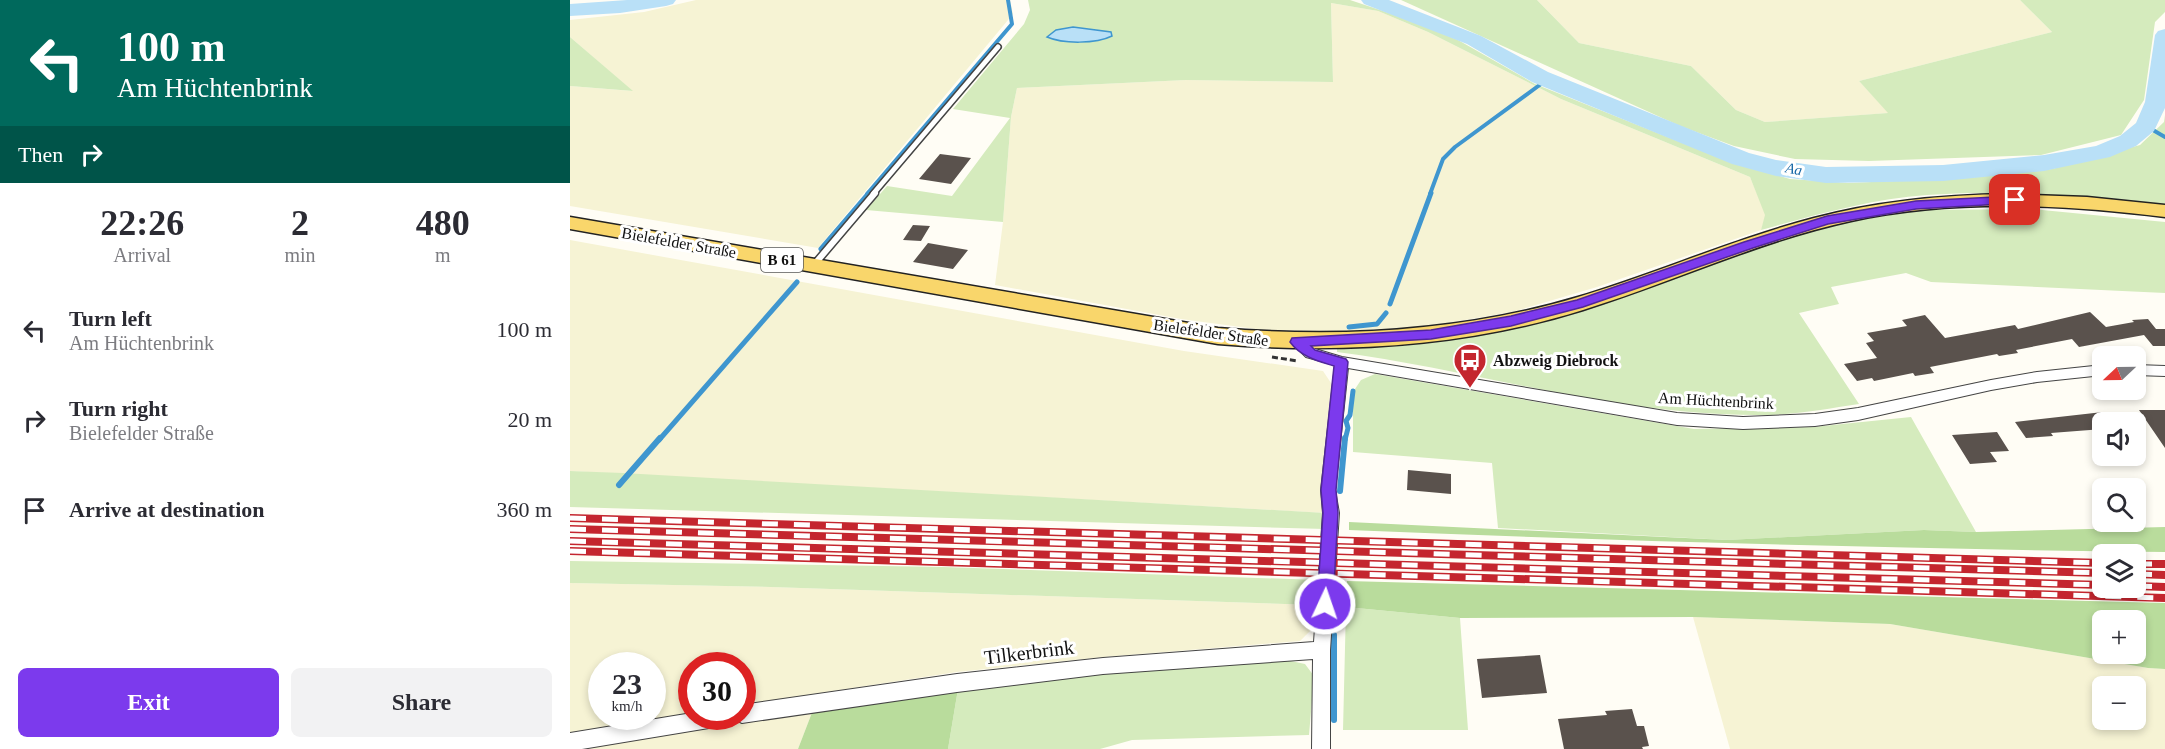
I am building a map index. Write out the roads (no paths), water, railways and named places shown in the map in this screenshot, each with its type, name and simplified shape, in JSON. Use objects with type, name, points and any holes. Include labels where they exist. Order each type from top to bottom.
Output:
[{"type":"main road","name":"Bielefelder Straße","points":[[570,223],[1218,336],[1297,342],[1431,334],[1511,321],[1579,304],[1801,227],[1885,209],[1966,201],[2015,200],[2165,211]]},
{"type":"street","name":"Am Hüchtenbrink","points":[[1297,342],[1311,353],[1342,362],[1677,419],[1743,423],[1815,420],[1858,414],[1991,385],[2092,371]]},
{"type":"street","points":[[1321,749],[1322,650],[1330,513],[1328,490],[1342,362]]},
{"type":"street","points":[[2146,370],[2165,371]]},
{"type":"street","name":"Tilkerbrink","points":[[756,712],[957,683],[1103,666],[1322,650]]},
{"type":"street","points":[[570,742],[678,724]]},
{"type":"lane","points":[[813,266],[999,46]]},
{"type":"water","points":[[1073,27],[1111,32],[1112,36],[1097,41],[1079,42],[1047,37],[1056,30]]},
{"type":"waterway","name":"Aa","points":[[570,10],[620,7],[666,0]]},
{"type":"waterway","points":[[867,194],[1012,24],[1008,0]]},
{"type":"waterway","name":"Aa","points":[[1371,0],[1474,40],[1540,77],[1741,159],[1776,168],[1826,175],[1943,173],[2044,163],[2102,152],[2128,141],[2146,126],[2156,102],[2165,35]]},
{"type":"waterway","points":[[1430,194],[1443,159],[1455,147],[1541,84],[1540,77]]},
{"type":"waterway","points":[[2146,126],[2165,137]]},
{"type":"waterway","points":[[821,249],[869,193]]},
{"type":"waterway","points":[[1390,304],[1431,193]]},
{"type":"waterway","points":[[659,440],[797,282]]},
{"type":"waterway","points":[[1349,327],[1377,324],[1386,313]]},
{"type":"waterway","points":[[1345,440],[1348,428],[1346,421],[1350,415],[1353,391]]},
{"type":"waterway","points":[[619,485],[660,438]]},
{"type":"waterway","points":[[1340,491],[1345,438]]},
{"type":"waterway","points":[[1334,635],[1334,720]]},
{"type":"railway","points":[[570,518],[2092,563]]},
{"type":"railway","points":[[570,529],[2092,573]]},
{"type":"railway","points":[[570,541],[2092,585]]},
{"type":"railway","points":[[570,551],[2165,598]]},
{"type":"railway","points":[[2146,564],[2165,564]]},
{"type":"railway","points":[[2146,574],[2165,575]]},
{"type":"railway","points":[[2146,586],[2165,587]]},
{"type":"place","name":"Abzweig Diebrock","points":[[1470,389]]}]
